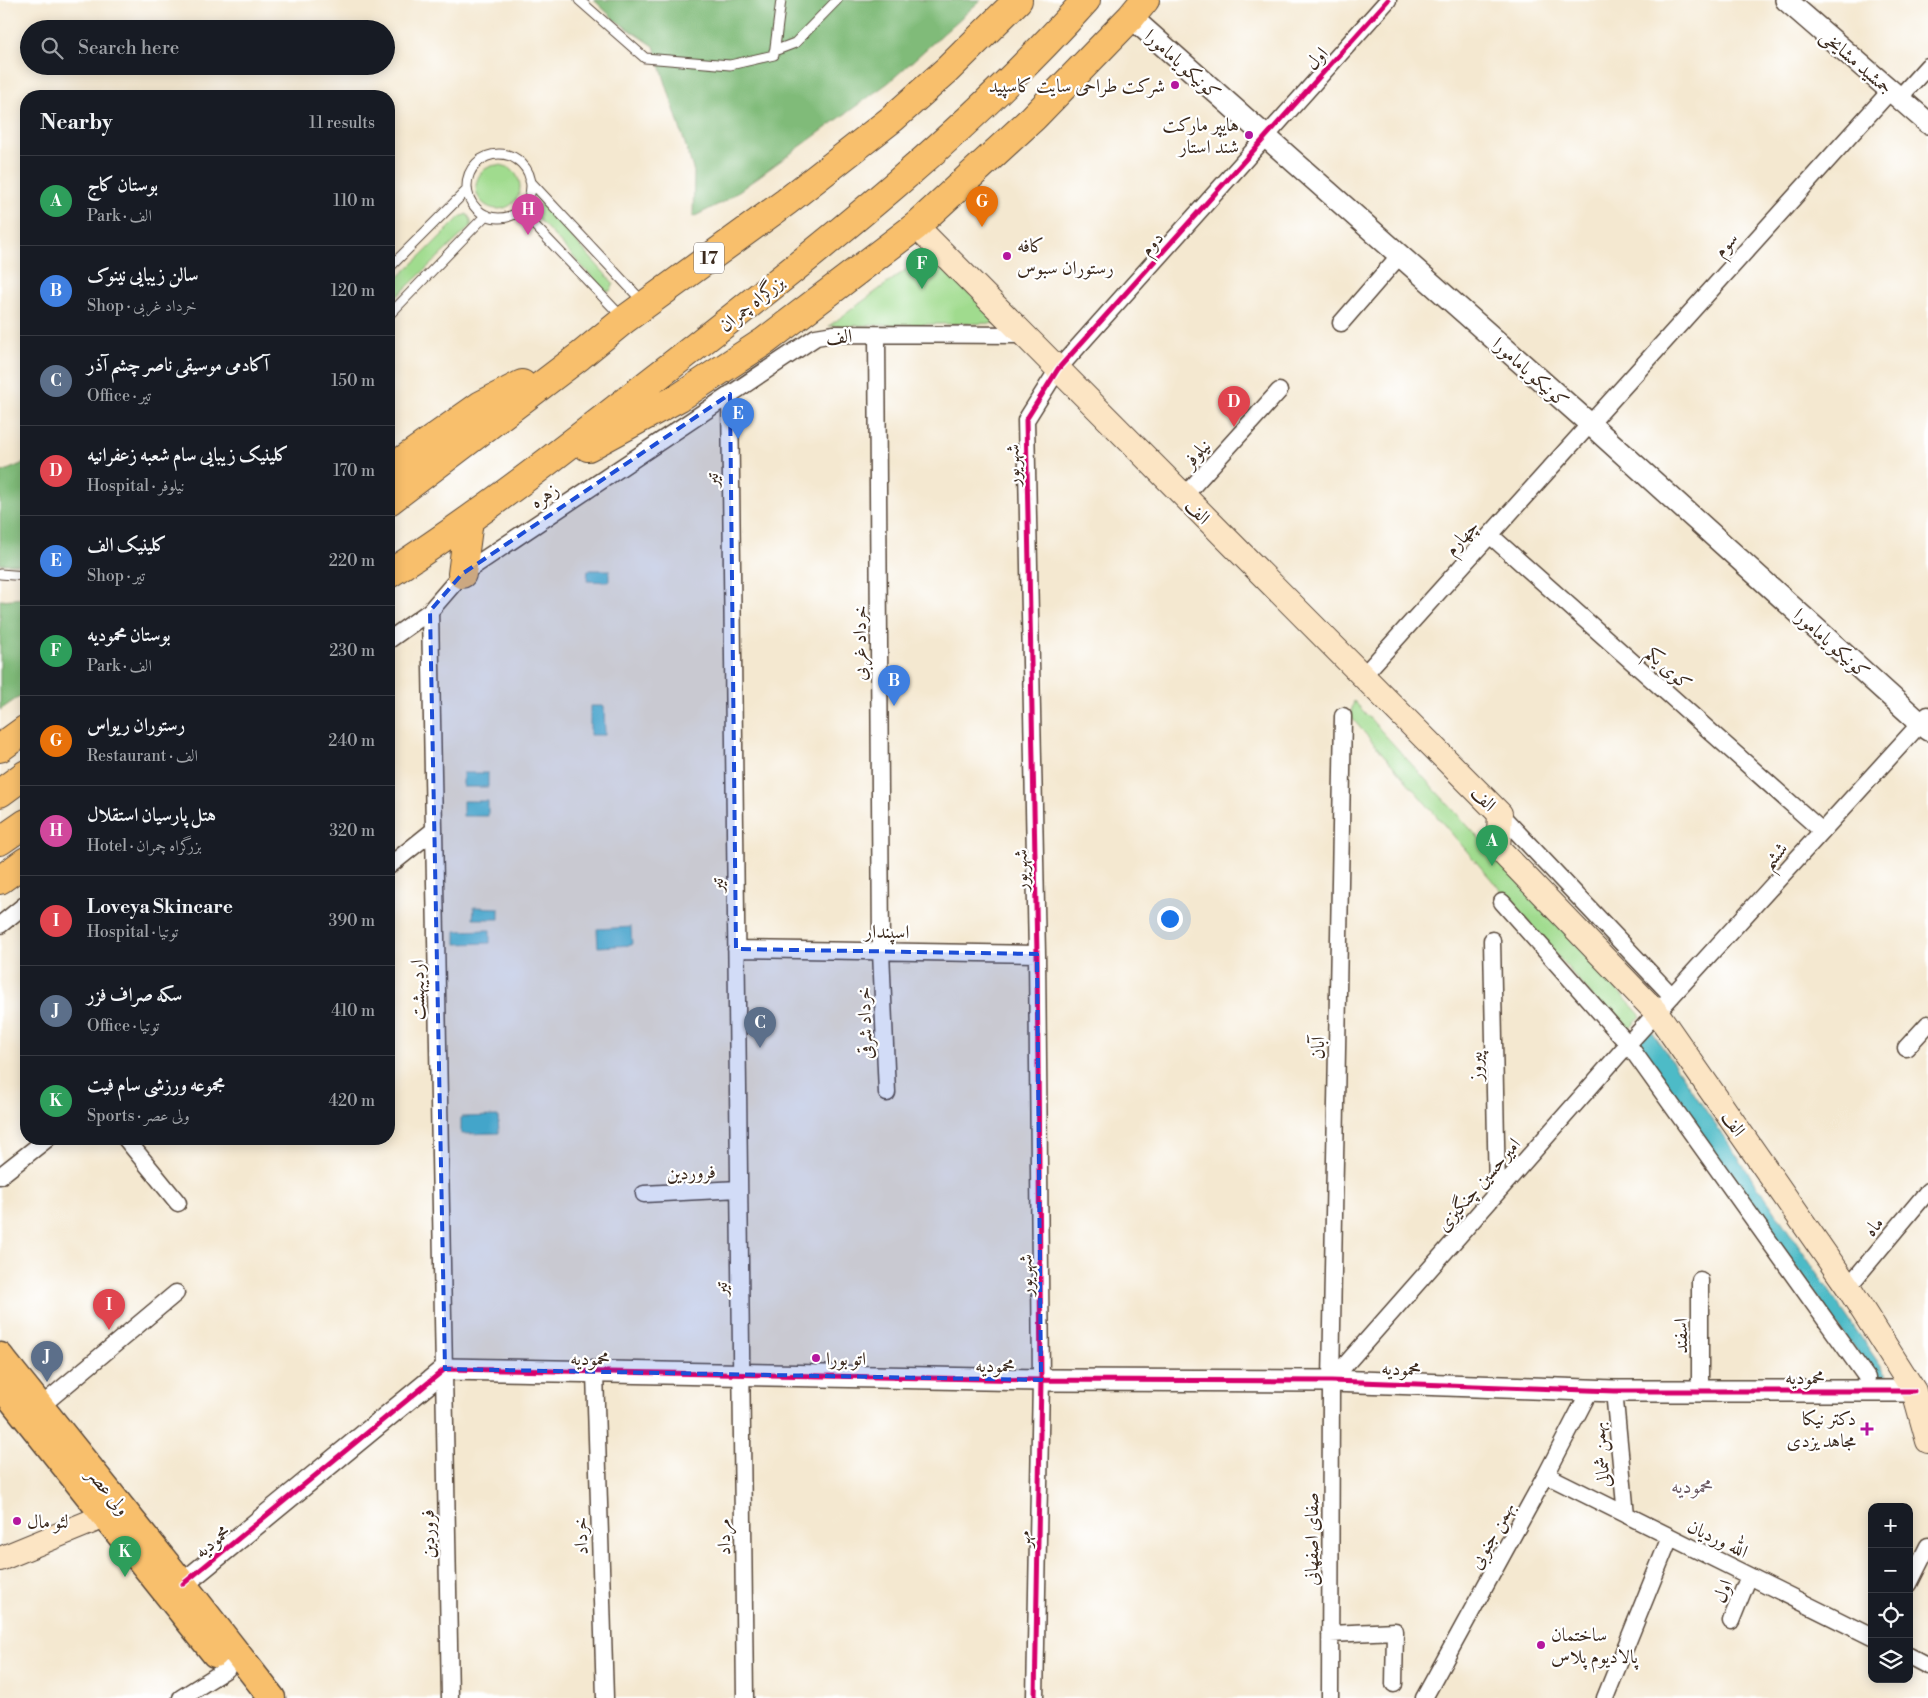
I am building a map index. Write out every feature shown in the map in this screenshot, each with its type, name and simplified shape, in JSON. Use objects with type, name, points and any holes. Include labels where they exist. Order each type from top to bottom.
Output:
[{"type":"highway","name":"17","points":[[395,496],[580,356],[634,312],[786,202],[892,119],[947,70],[1018,0]]},
{"type":"highway","name":"بزرگراه چمران","points":[[395,570],[445,538],[521,483],[849,224],[958,131],[1051,39],[1086,0]]},
{"type":"highway","points":[[521,483],[680,397],[765,341],[916,226],[1033,118],[1138,9]]},
{"type":"highway","points":[[395,466],[481,405],[580,356]]},
{"type":"highway","points":[[462,574],[469,520]]},
{"type":"highway","points":[[395,580],[445,538]]},
{"type":"highway","points":[[0,748],[20,733]]},
{"type":"highway","points":[[0,793],[20,778]]},
{"type":"highway","points":[[0,841],[20,827]]},
{"type":"highway","points":[[0,880],[20,865]]},
{"type":"main road","name":"الف","points":[[916,226],[1500,814],[1498,848],[1657,1014],[1848,1287],[1921,1395],[1928,1441]]},
{"type":"main road","name":"ولی عصر","points":[[0,1356],[272,1698]]},
{"type":"main road","name":"ولی عصر","points":[[0,1385],[250,1698]]},
{"type":"main road","points":[[0,1559],[105,1516]]},
{"type":"street","name":"اول","points":[[1266,137],[1388,0]]},
{"type":"street","name":"جمشید مشایخی","points":[[1786,0],[1928,123]]},
{"type":"street","name":"کونیکو یامامورا","points":[[1138,9],[1266,137],[1926,723]]},
{"type":"street","name":"سوم","points":[[1590,424],[1895,94],[1928,66]]},
{"type":"street","name":"دوم","points":[[1058,369],[1266,137]]},
{"type":"street","points":[[1340,324],[1400,256]]},
{"type":"street","name":"الف","points":[[730,394],[816,338],[834,334],[1024,335]]},
{"type":"street","name":"خرداد غربی","points":[[877,335],[882,951]]},
{"type":"street","name":"شهریور","points":[[1041,1380],[1037,954],[1026,420],[1058,369]]},
{"type":"street","name":"نیلوفر","points":[[1184,496],[1279,392]]},
{"type":"street","name":"زهره","points":[[395,636],[430,611],[462,574],[730,394]]},
{"type":"street","name":"تیر","points":[[730,394],[741,1375]]},
{"type":"street","name":"چهارم","points":[[1362,677],[1590,424]]},
{"type":"street","name":"کوی یکم","points":[[1490,535],[1822,831]]},
{"type":"street","name":"اردیبهشت","points":[[430,611],[445,1369]]},
{"type":"street","name":"آبان","points":[[1331,1381],[1343,716]]},
{"type":"street","name":"ششم","points":[[1657,1014],[1822,831],[1926,723]]},
{"type":"street","points":[[1500,814],[1672,996]]},
{"type":"street","points":[[395,861],[434,830]]},
{"type":"street","points":[[1502,902],[1628,1044],[1867,1378]]},
{"type":"street","points":[[0,925],[20,909]]},
{"type":"street","name":"پیروز","points":[[1492,940],[1497,1192]]},
{"type":"street","name":"اسپندار","points":[[736,949],[1037,954]]},
{"type":"street","name":"خرداد شرقی","points":[[882,951],[887,1093]]},
{"type":"street","name":"امیرحسین چنگیزی","points":[[1331,1381],[1628,1044],[1657,1014]]},
{"type":"street","points":[[1906,1048],[1928,1024]]},
{"type":"street","points":[[0,1176],[39,1145]]},
{"type":"street","points":[[131,1145],[178,1203]]},
{"type":"street","name":"فروردین","points":[[644,1194],[739,1189]]},
{"type":"street","name":"ماه","points":[[1848,1287],[1928,1191]]},
{"type":"street","name":"اسفند","points":[[1700,1280],[1700,1392]]},
{"type":"street","points":[[41,1406],[176,1293]]},
{"type":"street","name":"محمودیه","points":[[183,1584],[445,1369],[1041,1380],[1331,1381],[1614,1391],[1921,1395]]},
{"type":"street","name":"فروردین","points":[[445,1369],[450,1698]]},
{"type":"street","name":"خرداد","points":[[595,1373],[605,1698]]},
{"type":"street","name":"مرداد","points":[[741,1375],[745,1698]]},
{"type":"street","name":"مهر","points":[[1035,1698],[1041,1380]]},
{"type":"street","name":"صفای اصفهانی","points":[[1330,1698],[1331,1381]]},
{"type":"street","name":"بهمن جنوبی","points":[[1424,1698],[1546,1475],[1590,1390]]},
{"type":"street","name":"بهمن شمالی","points":[[1614,1391],[1626,1515]]},
{"type":"street","name":"الله وردیان","points":[[1546,1475],[1868,1635]]},
{"type":"street","points":[[1605,1698],[1670,1537]]},
{"type":"street","points":[[1913,1576],[1928,1546]]},
{"type":"street","name":"اول","points":[[1731,1621],[1749,1576]]},
{"type":"street","points":[[1330,1634],[1395,1631],[1394,1684]]},
{"type":"street","points":[[1913,1658],[1928,1666]]},
{"type":"street","points":[[181,1698],[227,1669]]},
{"type":"lane","points":[[579,0],[645,58],[730,65],[774,55],[781,0]]},
{"type":"lane","points":[[774,51],[795,43],[838,0]]},
{"type":"lane","points":[[500,154],[510,156],[520,162],[527,170],[530,181],[530,191],[520,210],[504,217],[486,215],[477,209],[470,200],[467,190],[468,179],[472,169],[479,161],[489,156],[500,154]]},
{"type":"lane","points":[[530,181],[634,312]]},
{"type":"lane","points":[[395,262],[467,190]]},
{"type":"lane","points":[[520,210],[634,312]]},
{"type":"lane","points":[[395,309],[486,215]]},
{"type":"lane","points":[[0,574],[20,576]]},
{"type":"highlighted area","points":[[730,394],[736,949],[1037,954],[1041,1380],[445,1369],[430,611],[462,574]]},
{"type":"green space","points":[[594,0],[981,0],[888,83],[725,201],[693,217],[694,172],[654,46],[615,20]]},
{"type":"green space","points":[[494,165],[502,165],[514,171],[520,187],[514,203],[502,209],[494,209],[482,203],[476,191],[476,183],[482,171]]},
{"type":"green space","points":[[537,205],[542,205],[549,211],[614,284],[610,291],[605,291],[532,212]]},
{"type":"green space","points":[[467,214],[471,220],[471,226],[395,298],[395,280],[460,217]]},
{"type":"green space","points":[[926,255],[1003,323],[829,326]]},
{"type":"green space","points":[[20,465],[20,564],[0,564],[0,473]]},
{"type":"green space","points":[[20,598],[20,696],[0,710],[0,600]]},
{"type":"green space","points":[[1354,701],[1641,1016],[1625,1034],[1350,716]]},
{"type":"water","points":[[588,570],[609,570],[609,582],[587,581]]},
{"type":"water","points":[[590,706],[604,706],[605,735],[590,735]]},
{"type":"water","points":[[463,773],[488,773],[488,787],[463,787]]},
{"type":"water","points":[[463,801],[488,801],[488,816],[463,816]]},
{"type":"water","points":[[474,907],[499,908],[499,919],[473,919]]},
{"type":"water","points":[[631,927],[632,945],[598,947],[597,929]]},
{"type":"water","points":[[490,930],[490,943],[456,944],[456,931]]},
{"type":"water","points":[[1650,1029],[1895,1387],[1883,1389],[1637,1044]]},
{"type":"water","points":[[498,1116],[499,1133],[461,1134],[461,1117]]},
{"type":"cycle path","points":[[1035,1698],[1041,1380],[1037,954],[1026,420],[1058,369],[1388,0]]},
{"type":"cycle path","points":[[183,1584],[445,1369],[1041,1380],[1331,1381],[1614,1391],[1914,1391]]},
{"type":"place","name":"شرکت طراحی سایت کاسپید","points":[[1175,85]]},
{"type":"place","name":"هایپر مارکت شند استار","points":[[1249,135]]},
{"type":"place","name":"رستوران ریواس","points":[[982,227]]},
{"type":"place","name":"هتل پارسیان استقلال","points":[[528,235]]},
{"type":"place","name":"کافه رستوران سبوس","points":[[1007,256]]},
{"type":"place","name":"بوستان محمودیه","points":[[922,289]]},
{"type":"place","name":"کلینیک زیبایی سام شعبه زعفرانیه","points":[[1234,427]]},
{"type":"place","name":"کلینیک الف","points":[[738,439]]},
{"type":"place","name":"سالن زیبایی نینوک","points":[[894,706]]},
{"type":"place","name":"بوستان کاج","points":[[1492,866]]},
{"type":"place","name":"آکادمی موسیقی ناصر چشم آذر","points":[[760,1048]]},
{"type":"place","name":"Loveya Skincare","points":[[109,1330]]},
{"type":"place","name":"اتو بورا","points":[[816,1358]]},
{"type":"place","name":"سکه صراف فزر","points":[[47,1382]]},
{"type":"place","name":"دکتر نیکا مجاهد یزدی","points":[[1867,1429]]},
{"type":"place","name":"لئو مال","points":[[17,1521]]},
{"type":"place","name":"مجموعه ورزشی سام فیت","points":[[125,1577]]},
{"type":"place","name":"ساختمان پالادیوم پلاس","points":[[1541,1645]]},
{"type":"district","name":"محمودیه","points":[[1692,1486]]}]
